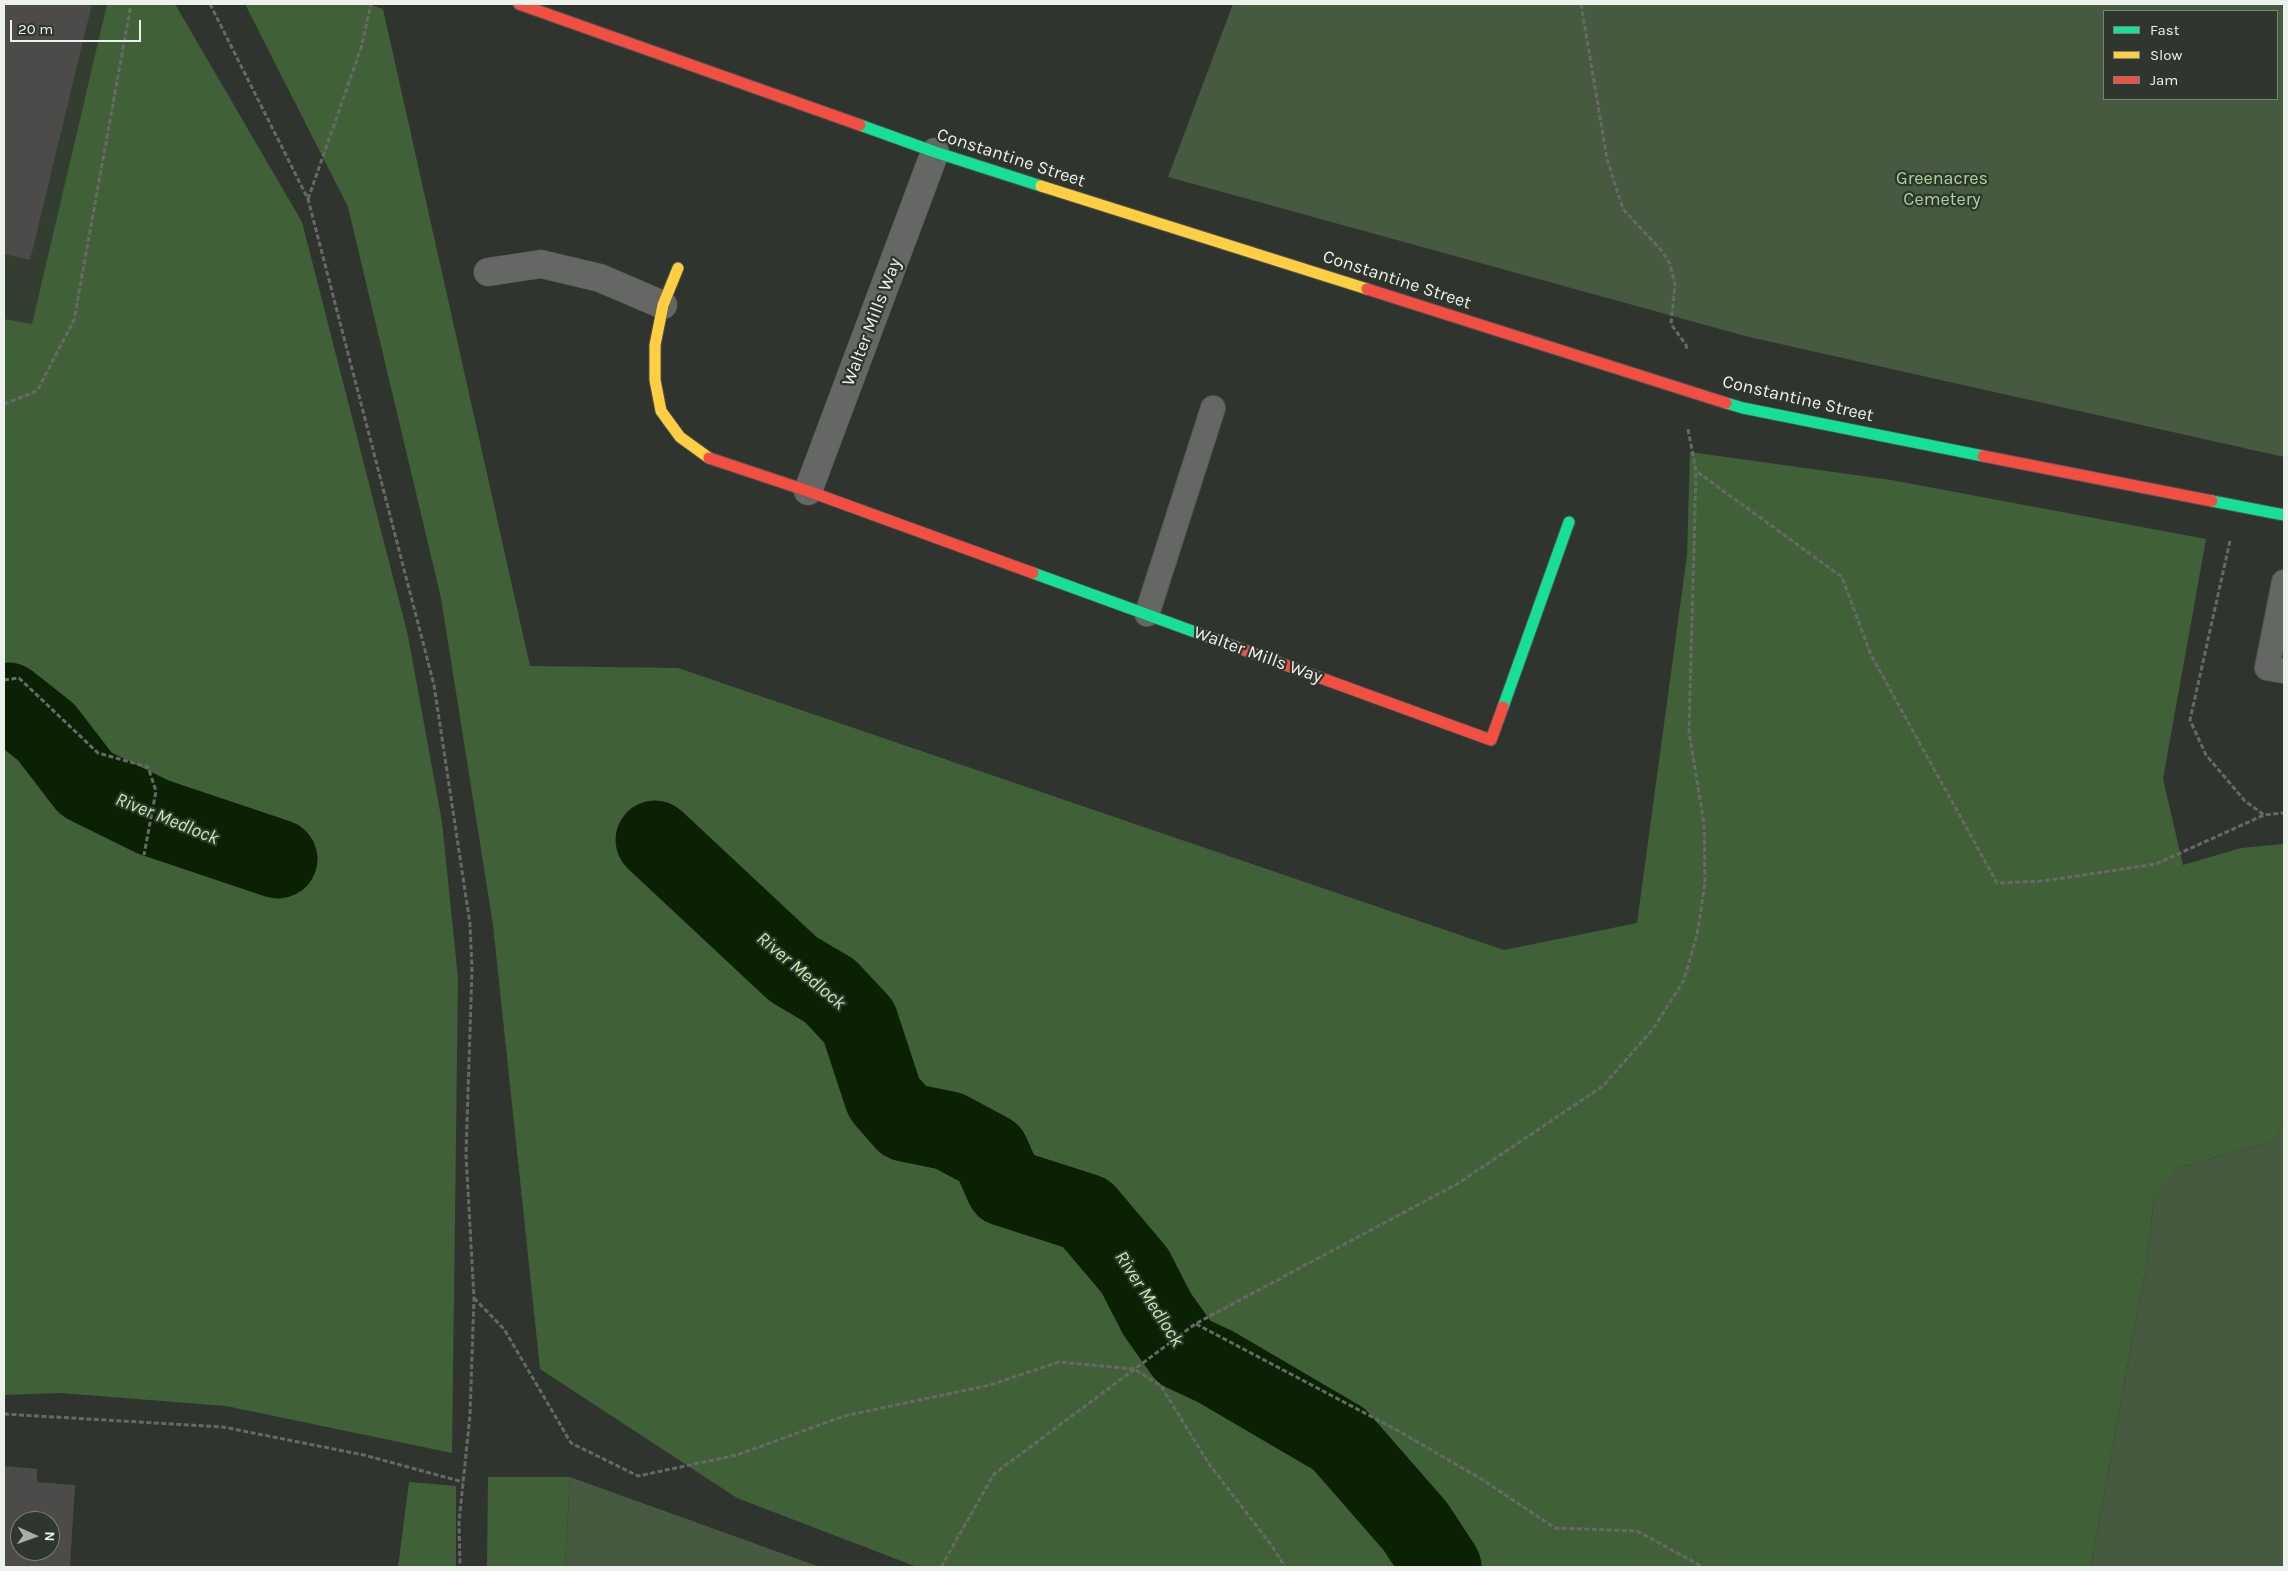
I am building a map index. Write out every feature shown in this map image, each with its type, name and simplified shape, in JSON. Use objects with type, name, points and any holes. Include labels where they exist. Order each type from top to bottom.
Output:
[{"type":"street","name":"Constantine Street","points":[[519,4],[936,152],[1743,408],[2284,515]]},
{"type":"street","name":"Walter Mills Way","points":[[808,491],[936,152]]},
{"type":"street","points":[[488,272],[541,264],[600,278],[663,304]]},
{"type":"street","name":"Walter Mills Way","points":[[678,268],[663,304],[654,345],[656,380],[661,411],[680,437],[711,460],[808,491],[1491,740],[1569,522]]},
{"type":"lane","points":[[1147,614],[1213,408]]},
{"type":"lane","points":[[2284,582],[2267,668],[2284,671]]},
{"type":"path","points":[[4,404],[37,391],[74,320],[130,4]]},
{"type":"path","points":[[210,4],[308,199],[434,685],[469,914],[472,969],[466,1154],[474,1298],[470,1415],[460,1522],[460,1567]]},
{"type":"path","points":[[308,199],[361,48],[371,4]]},
{"type":"path","points":[[941,1567],[994,1474],[1195,1324],[1457,1184],[1603,1086],[1653,1029],[1684,980],[1697,936],[1706,883],[1704,824],[1690,732],[1696,471],[1680,388],[1688,360],[1686,345],[1672,324],[1675,285],[1670,264],[1662,251],[1623,209],[1607,159],[1581,4]]},
{"type":"path","points":[[1696,471],[1842,577],[1871,656],[1997,883],[2044,881],[2156,864],[2264,815],[2284,813]]},
{"type":"path","points":[[2239,506],[2222,571],[2190,720],[2206,754],[2245,801],[2264,815]]},
{"type":"path","points":[[4,680],[19,678],[98,752],[148,767],[156,791],[144,856]]},
{"type":"path","points":[[474,1298],[504,1329],[572,1442],[638,1476],[738,1455],[844,1416],[990,1385],[1059,1362],[1134,1369],[1162,1386],[1209,1464],[1272,1546],[1285,1567]]},
{"type":"path","points":[[1195,1324],[1395,1429],[1483,1480],[1555,1528],[1637,1531],[1703,1567]]},
{"type":"path","points":[[4,1414],[223,1427],[364,1455],[463,1482]]},
{"type":"shaded area","points":[[4,4],[107,4],[32,324],[4,319]]},
{"type":"green space","points":[[107,4],[175,4],[302,222],[408,636],[442,822],[458,978],[452,1453],[226,1406],[60,1393],[4,1395],[4,319],[32,324]]},
{"type":"green space","points":[[245,4],[368,4],[383,9],[530,666],[678,668],[1504,950],[1637,923],[1687,555],[1690,452],[1891,480],[2206,539],[2163,779],[2183,865],[2241,848],[2284,844],[2284,1126],[2271,1142],[2178,1168],[2154,1198],[2147,1260],[2091,1567],[917,1567],[737,1498],[540,1369],[493,925],[441,598],[348,207]]},
{"type":"green space","name":"Greenacres Cemetery","points":[[1233,4],[2284,4],[2284,457],[1749,337],[1168,177]]},
{"type":"green space","points":[[2284,1126],[2284,1567],[2091,1567],[2147,1260],[2154,1198],[2178,1168],[2271,1142]]},
{"type":"green space","points":[[488,1477],[570,1477],[565,1567],[487,1567]]},
{"type":"green space","points":[[570,1477],[820,1567],[565,1567]]},
{"type":"green space","points":[[409,1482],[456,1486],[456,1567],[398,1567]]},
{"type":"building","points":[[4,4],[92,4],[30,260],[4,254]]},
{"type":"building","points":[[4,1466],[37,1469],[37,1482],[75,1485],[70,1567],[4,1567]]},
{"type":"waterway","name":"River Medlock","points":[[4,705],[8,702],[46,732],[86,784],[153,817],[278,859]]},
{"type":"waterway","name":"River Medlock","points":[[655,840],[793,969],[830,991],[859,1022],[884,1098],[905,1122],[949,1131],[990,1153],[1005,1187],[1086,1213],[1135,1271],[1157,1314],[1184,1352],[1216,1367],[1339,1439],[1415,1526],[1442,1567]]},
{"type":"traffic: fast","points":[[860,125],[935,152],[1041,186]]},
{"type":"traffic: fast","points":[[1726,403],[1983,456]]},
{"type":"traffic: fast","points":[[2212,501],[2284,515]]},
{"type":"traffic: fast","points":[[1503,707],[1569,522]]},
{"type":"traffic: fast","points":[[1033,573],[1236,647]]},
{"type":"traffic: slow","points":[[1041,186],[1367,289]]},
{"type":"traffic: slow","points":[[678,268],[663,305],[655,345],[655,380],[661,411],[680,437],[709,458]]},
{"type":"traffic: jam","points":[[519,4],[860,125]]},
{"type":"traffic: jam","points":[[1367,289],[1726,403]]},
{"type":"traffic: jam","points":[[1983,456],[2212,501]]},
{"type":"traffic: jam","points":[[709,458],[808,491],[1033,573]]},
{"type":"traffic: jam","points":[[1236,647],[1491,740],[1503,707]]}]
